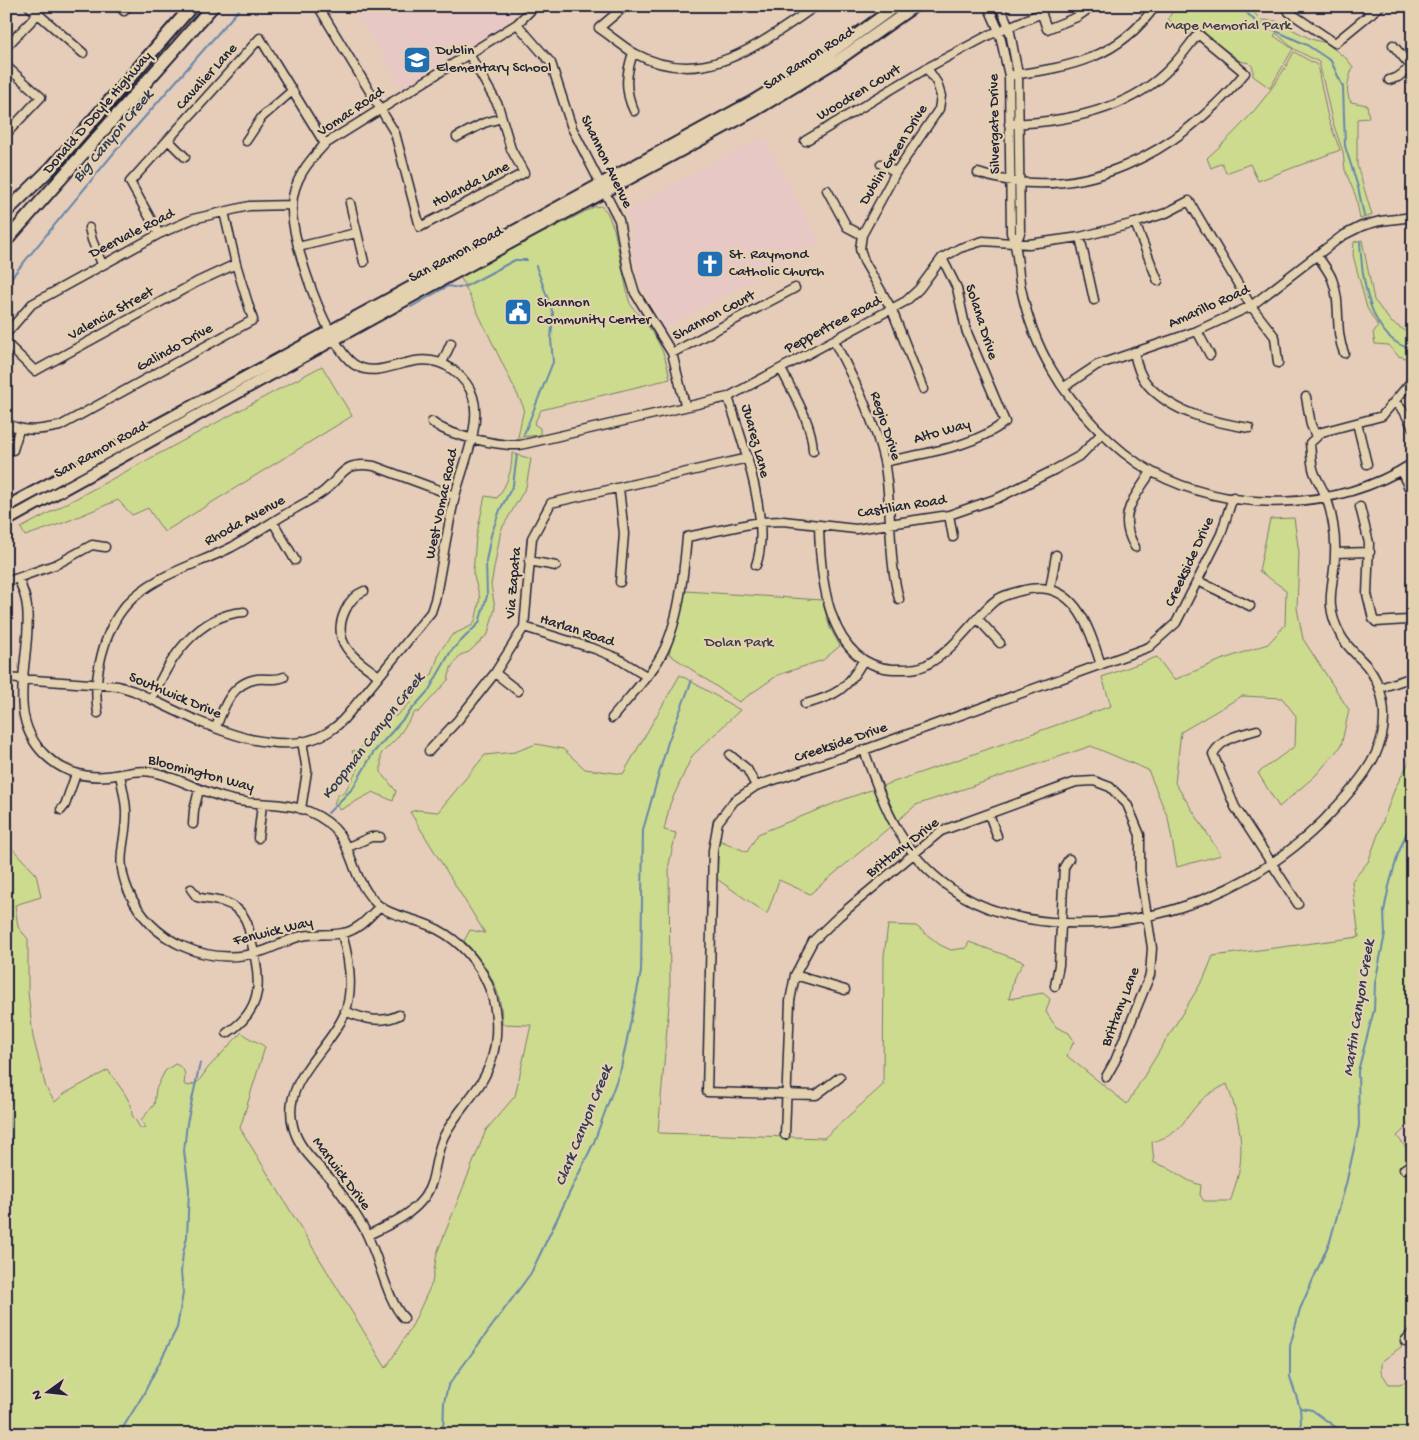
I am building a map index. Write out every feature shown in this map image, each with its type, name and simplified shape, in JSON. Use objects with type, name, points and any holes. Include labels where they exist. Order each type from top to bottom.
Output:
[{"type":"highway","name":"Donald D Doyle Highway","points":[[6,212],[52,166],[192,6]]},
{"type":"highway","name":"Donald D Doyle Highway","points":[[6,241],[213,6]]},
{"type":"main road","name":"San Ramon Road","points":[[6,507],[333,334],[603,187],[831,54],[896,6]]},
{"type":"main road","name":"San Ramon Road","points":[[603,187],[756,110],[837,61],[915,6]]},
{"type":"main road","name":"San Ramon Road","points":[[6,521],[333,334]]},
{"type":"street","points":[[29,6],[83,53]]},
{"type":"street","points":[[318,6],[381,107]]},
{"type":"street","name":"Vomac Road","points":[[333,334],[306,278],[298,247],[292,205],[299,177],[310,160],[325,144],[381,107],[517,24],[535,6]]},
{"type":"street","points":[[625,6],[599,28],[633,53],[656,63],[683,68],[712,66],[755,47],[816,6]]},
{"type":"street","name":"Silvergate Drive","points":[[988,6],[999,31],[1009,76],[1011,233],[1016,243],[1021,286],[1029,319],[1043,354],[1064,386],[1101,434],[1151,472],[1187,488],[1233,497],[1287,503],[1326,497],[1378,482],[1413,464]]},
{"type":"street","name":"Silvergate Drive","points":[[1000,6],[1008,27],[1018,74],[1020,233],[1016,243]]},
{"type":"street","points":[[927,68],[1041,10],[1047,29],[1077,17],[1092,6]]},
{"type":"street","points":[[1009,76],[1067,66],[1103,54],[1124,40],[1155,6]]},
{"type":"street","points":[[1286,6],[1288,12],[1336,43],[1380,6]]},
{"type":"street","points":[[1364,6],[1371,14]]},
{"type":"street","points":[[6,47],[38,14]]},
{"type":"street","name":"Shannon Avenue","points":[[517,24],[551,63],[572,128],[619,220],[633,287],[672,353],[685,405]]},
{"type":"street","points":[[978,174],[1020,183],[1071,181],[1106,172],[1149,155],[1190,128],[1223,99],[1245,73],[1198,34],[1170,68],[1151,84],[1127,99],[1090,113],[1009,124]]},
{"type":"street","name":"Cavalier Lane","points":[[159,234],[130,182],[260,38],[325,144]]},
{"type":"street","points":[[1389,80],[1398,77],[1412,68],[1393,45]]},
{"type":"street","points":[[633,53],[626,73],[626,89],[634,111]]},
{"type":"street","name":"Holanda Lane","points":[[381,107],[395,133],[420,227],[524,173],[512,149],[498,105],[469,54]]},
{"type":"street","points":[[6,66],[41,97],[6,134]]},
{"type":"street","name":"Woodren Court","points":[[806,141],[927,68]]},
{"type":"street","name":"Dublin Green Drive","points":[[862,235],[896,172],[940,109],[941,96],[937,83],[927,68]]},
{"type":"street","points":[[246,141],[262,117],[292,91]]},
{"type":"street","points":[[456,137],[484,123],[502,118]]},
{"type":"street","points":[[168,140],[185,157]]},
{"type":"street","points":[[881,164],[896,172]]},
{"type":"street","points":[[827,190],[847,227],[862,235],[860,249],[864,261],[892,310],[923,389]]},
{"type":"street","name":"Peppertree Road","points":[[432,422],[438,428],[471,437],[508,445],[520,445],[685,405],[728,397],[892,310],[919,289],[942,258],[960,248],[983,241],[1029,244],[1080,237],[1166,213],[1190,201],[1251,306]]},
{"type":"street","points":[[350,203],[364,262]]},
{"type":"street","name":"Deervale Road","points":[[6,334],[32,304],[159,234],[193,219],[249,206],[292,205]]},
{"type":"street","name":"Galindo Drive","points":[[6,423],[19,430],[37,431],[60,426],[253,320],[236,264],[224,212]]},
{"type":"street","name":"Amarillo Road","points":[[1064,386],[1097,365],[1197,331],[1251,306],[1342,236],[1362,226],[1388,219],[1413,217]]},
{"type":"street","points":[[1135,223],[1158,281]]},
{"type":"street","points":[[89,228],[102,264]]},
{"type":"street","points":[[298,247],[356,233]]},
{"type":"street","points":[[1080,237],[1094,300]]},
{"type":"street","points":[[1317,256],[1332,278],[1337,297],[1339,341],[1344,353]]},
{"type":"street","name":"Solana Drive","points":[[942,258],[957,288],[970,338],[1008,423]]},
{"type":"street","name":"Valencia Street","points":[[6,343],[35,371],[197,282],[236,264]]},
{"type":"street","name":"Shannon Court","points":[[672,353],[795,288]]},
{"type":"street","points":[[1251,306],[1275,337],[1278,363]]},
{"type":"street","points":[[1197,331],[1210,355]]},
{"type":"street","name":"West Vomac Road","points":[[302,741],[335,728],[380,676],[431,612],[455,496],[476,417],[473,396],[461,376],[442,363],[423,359],[372,370],[362,368],[349,360],[333,334]]},
{"type":"street","name":"Regio Drive","points":[[834,341],[864,399],[884,462],[893,576],[899,599]]},
{"type":"street","points":[[442,363],[451,342]]},
{"type":"street","points":[[1134,352],[1138,369],[1146,384],[1164,399],[1192,414],[1216,423],[1249,428]]},
{"type":"street","points":[[781,369],[807,421],[812,437],[813,451]]},
{"type":"street","points":[[864,750],[890,819],[914,855],[943,883],[978,904],[1017,917],[1062,923],[1114,921],[1146,916],[1209,898],[1288,852],[1330,814],[1350,792],[1379,748],[1384,722],[1384,706],[1380,688],[1367,666],[1341,637],[1336,624],[1330,594],[1335,554],[1326,497],[1314,471],[1310,443],[1322,432],[1382,416],[1409,384],[1413,384]]},
{"type":"street","name":"Juarez Lane","points":[[728,397],[748,458],[759,522],[761,552],[756,565]]},
{"type":"street","points":[[1306,397],[1311,425],[1316,436]]},
{"type":"street","points":[[1395,402],[1405,413],[1413,428]]},
{"type":"street","name":"Alto Way","points":[[884,462],[962,443],[1008,423]]},
{"type":"street","points":[[1357,423],[1368,464]]},
{"type":"street","points":[[13,450],[19,430]]},
{"type":"street","name":"Castilian Road","points":[[646,676],[655,666],[668,638],[681,596],[687,537],[759,522],[783,521],[856,529],[948,515],[998,498],[1054,470],[1080,455],[1101,434]]},
{"type":"street","name":"Via Zapata","points":[[429,751],[458,720],[495,673],[524,627],[528,561],[532,538],[551,503],[748,458]]},
{"type":"street","name":"Rhoda Avenue","points":[[98,713],[96,703],[98,684],[106,639],[114,620],[127,604],[160,580],[232,547],[322,492],[336,475],[348,468],[362,464],[374,466],[455,496]]},
{"type":"street","points":[[1401,471],[1413,496]]},
{"type":"street","points":[[1135,547],[1128,536],[1125,524],[1128,511],[1151,472]]},
{"type":"street","points":[[619,488],[624,534],[620,582]]},
{"type":"street","name":"Creekside Drive","points":[[787,1094],[707,1092],[713,850],[718,822],[734,801],[756,786],[864,750],[1149,648],[1176,624],[1221,534],[1233,497]]},
{"type":"street","points":[[1360,507],[1368,531],[1370,552],[1367,594],[1373,619],[1376,622],[1413,618]]},
{"type":"street","points":[[948,515],[953,537]]},
{"type":"street","points":[[273,522],[295,560]]},
{"type":"street","points":[[819,525],[821,572],[833,619],[844,642],[863,661],[880,668],[904,669],[924,666],[942,655],[978,619],[990,604],[1006,594],[1028,589],[1050,589],[1065,596],[1079,610],[1089,631],[1100,666]]},
{"type":"street","points":[[6,582],[57,564],[92,545],[105,547]]},
{"type":"street","points":[[1335,554],[1370,552]]},
{"type":"street","points":[[1050,589],[1056,555]]},
{"type":"street","points":[[528,561],[556,566]]},
{"type":"street","name":"Bloomington Way","points":[[18,578],[27,609],[22,709],[29,733],[44,754],[57,764],[76,774],[98,777],[144,771],[152,772],[231,800],[301,809],[330,824],[348,847],[359,882],[380,907],[450,936],[471,956],[487,981],[495,1008],[496,1035],[488,1069],[444,1136],[431,1184],[424,1197],[406,1215],[368,1235]]},
{"type":"street","points":[[1198,581],[1250,606]]},
{"type":"street","points":[[364,592],[352,599],[346,608],[340,623],[339,632],[346,648],[380,676]]},
{"type":"street","points":[[152,699],[173,658],[190,638],[223,617],[244,612]]},
{"type":"street","points":[[978,619],[1000,643]]},
{"type":"street","name":"Harlan Road","points":[[524,627],[595,649],[617,658],[641,675],[646,676]]},
{"type":"street","points":[[805,704],[826,699],[840,692],[853,679],[863,661]]},
{"type":"street","points":[[495,673],[518,691]]},
{"type":"street","points":[[612,718],[646,676]]},
{"type":"street","points":[[216,727],[229,698],[238,687],[258,679],[276,680],[284,677]]},
{"type":"street","points":[[1380,688],[1413,677]]},
{"type":"street","name":"Southwick Drive","points":[[6,678],[98,684],[134,690],[216,727],[253,741],[270,743],[302,741]]},
{"type":"street","points":[[1257,730],[1219,743],[1213,754],[1235,807],[1270,864],[1298,904]]},
{"type":"street","points":[[301,809],[307,771],[302,741]]},
{"type":"street","points":[[730,755],[747,769],[756,786]]},
{"type":"street","points":[[61,810],[65,805],[76,774]]},
{"type":"street","name":"Fenwick Way","points":[[120,774],[126,813],[120,848],[122,875],[128,891],[146,918],[171,941],[199,953],[230,957],[255,953],[300,936],[342,934],[363,923],[380,907]]},
{"type":"street","name":"Brittany Drive","points":[[785,1135],[790,1002],[795,974],[813,941],[825,928],[941,831],[1076,782],[1094,781],[1110,787],[1127,804],[1140,835],[1140,871],[1146,916]]},
{"type":"street","points":[[193,824],[199,790]]},
{"type":"street","points":[[258,838],[262,804]]},
{"type":"street","points":[[989,814],[997,836]]},
{"type":"street","points":[[348,847],[371,837],[380,837]]},
{"type":"street","points":[[1054,986],[1059,964],[1064,867],[1070,859]]},
{"type":"street","points":[[190,889],[197,897],[221,900],[238,910],[245,918],[255,953],[259,974],[255,1001],[246,1017],[227,1033]]},
{"type":"street","name":"Brittany Lane","points":[[1106,1076],[1115,1061],[1150,975],[1152,948],[1146,916]]},
{"type":"street","name":"Marwick Drive","points":[[342,934],[349,977],[345,1011],[333,1037],[305,1070],[296,1086],[291,1103],[291,1115],[293,1126],[302,1147],[333,1183],[368,1235],[394,1305],[404,1318]]},
{"type":"street","points":[[795,974],[845,990]]},
{"type":"street","points":[[345,1011],[384,1021],[399,1014]]},
{"type":"street","points":[[787,1094],[816,1095],[840,1077]]},
{"type":"street","points":[[1404,1169],[1413,1163]]},
{"type":"street","points":[[1405,1341],[1413,1332]]},
{"type":"shaded area","name":"Dublin Elementary School","points":[[353,6],[524,6],[495,32],[402,88]]},
{"type":"shaded area","points":[[763,136],[820,243],[665,328],[641,283],[635,263],[630,221],[625,210]]},
{"type":"green space","name":"Mape Memorial Park","points":[[1176,6],[1247,6],[1261,20],[1276,21],[1311,39],[1326,43],[1347,59],[1353,67],[1348,84],[1349,98],[1351,102],[1367,105],[1369,118],[1357,119],[1357,165],[1372,215],[1360,219],[1356,197],[1345,170],[1343,152],[1332,120],[1319,62],[1294,49],[1276,33],[1274,36],[1293,49],[1270,88],[1253,76],[1253,67],[1249,63],[1240,61],[1206,35],[1201,27],[1192,26],[1186,32],[1168,19]]},
{"type":"green space","points":[[1294,52],[1317,65],[1328,118],[1340,150],[1258,181],[1250,164],[1226,173],[1222,163],[1211,168],[1207,158],[1232,134],[1266,96]]},
{"type":"green space","points":[[601,206],[607,212],[614,229],[629,301],[658,342],[670,379],[541,410],[534,424],[540,428],[540,435],[518,437],[524,408],[460,276],[535,236],[594,207]]},
{"type":"green space","points":[[1362,240],[1374,300],[1391,322],[1412,335],[1413,360],[1398,356],[1389,345],[1375,344],[1373,333],[1378,326],[1367,308],[1353,255],[1354,242]]},
{"type":"green space","points":[[322,366],[352,416],[164,532],[148,508],[132,515],[118,500],[63,523],[25,536],[21,528]]},
{"type":"green space","points":[[512,453],[531,459],[526,487],[501,530],[491,585],[495,608],[488,634],[469,652],[460,655],[451,668],[448,680],[419,712],[415,712],[397,738],[381,754],[381,772],[396,791],[393,801],[373,792],[340,810],[334,803],[338,795],[344,793],[358,769],[352,751],[359,750],[385,718],[396,716],[410,703],[419,685],[432,675],[440,651],[452,635],[473,625],[480,598],[473,573],[476,537],[485,496],[497,498],[501,492],[509,477]]},
{"type":"green space","points":[[1294,518],[1299,553],[1297,608],[1303,639],[1349,710],[1341,746],[1316,775],[1279,807],[1258,773],[1295,746],[1296,716],[1282,698],[1242,696],[1181,732],[1175,783],[1221,855],[1177,867],[1168,818],[1148,770],[1091,746],[916,805],[810,894],[779,880],[767,914],[717,879],[719,840],[747,852],[758,834],[845,799],[1111,706],[1102,677],[1157,657],[1174,680],[1221,660],[1268,644],[1285,625],[1286,590],[1259,571],[1270,519]]},
{"type":"green space","name":"Dolan Park","points":[[685,591],[822,600],[830,628],[840,646],[823,660],[778,675],[739,702],[669,654]]},
{"type":"green space","points":[[680,675],[740,710],[692,756],[670,804],[664,830],[676,833],[669,864],[670,993],[658,1133],[824,1138],[883,1085],[884,956],[888,925],[916,926],[940,945],[951,950],[966,948],[969,942],[1024,962],[1014,977],[1009,999],[1043,993],[1050,999],[1046,1012],[1056,1027],[1069,1033],[1074,1041],[1067,1056],[1127,1104],[1204,978],[1213,956],[1359,937],[1352,881],[1368,862],[1395,788],[1409,762],[1413,736],[1413,1121],[1397,1136],[1413,1157],[1413,1326],[1402,1338],[1401,1347],[1381,1362],[1381,1372],[1389,1384],[1399,1384],[1413,1379],[1413,1434],[6,1434],[6,842],[36,874],[41,897],[15,905],[18,927],[28,939],[28,992],[33,1037],[46,1088],[55,1102],[64,1094],[108,1070],[125,1094],[131,1105],[132,1115],[141,1129],[145,1127],[141,1120],[154,1105],[156,1089],[165,1071],[175,1064],[183,1069],[185,1074],[184,1084],[189,1086],[198,1082],[208,1068],[242,1032],[265,1047],[240,1128],[386,1368],[413,1324],[432,1283],[437,1253],[486,1130],[515,1096],[531,1025],[502,1024],[500,1001],[492,979],[480,959],[464,941],[470,930],[485,933],[410,812],[417,810],[438,812],[485,755],[515,752],[536,744],[563,749],[585,769],[623,774]],"holes":[[[1227,1084],[1235,1109],[1240,1135],[1239,1173],[1230,1201],[1204,1201],[1200,1195],[1201,1185],[1154,1163],[1152,1142],[1174,1132],[1200,1101]]]},
{"type":"waterway","name":"Big Canyon Creek","points":[[6,284],[122,143],[242,6]]},
{"type":"waterway","name":"Martin Canyon Creek","points":[[1240,6],[1256,22],[1307,45],[1331,61],[1343,87],[1345,146],[1358,187],[1364,216]]},
{"type":"waterway","name":"Martin Canyon Creek","points":[[1360,242],[1366,290],[1377,321],[1386,334],[1398,344],[1413,349]]},
{"type":"waterway","name":"Koopman Canyon Creek","points":[[411,307],[448,286],[459,288],[515,260],[527,260]]},
{"type":"waterway","name":"Koopman Canyon Creek","points":[[524,434],[553,362],[551,339],[553,313],[536,266]]},
{"type":"waterway","name":"Koopman Canyon Creek","points":[[328,813],[353,788],[373,753],[429,690],[451,651],[479,623],[487,596],[486,561],[491,535],[500,510],[513,485],[517,455]]},
{"type":"waterway","name":"Clark Canyon Creek","points":[[443,1434],[444,1402],[448,1386],[531,1273],[594,1142],[621,1068],[641,972],[643,830],[668,742],[692,680]]},
{"type":"waterway","name":"Martin Canyon Creek","points":[[1298,1434],[1301,1423],[1300,1408],[1290,1377],[1290,1346],[1300,1309],[1330,1241],[1346,1184],[1359,1126],[1358,1071],[1374,1010],[1375,983],[1385,934],[1384,911],[1398,854],[1413,817]]},
{"type":"waterway","name":"Koopman Canyon Creek","points":[[119,1434],[143,1395],[177,1328],[183,1293],[181,1272],[187,1237],[189,1189],[184,1151],[187,1123],[200,1063]]},
{"type":"waterway","name":"Big Canyon Creek","points":[[6,1077],[11,1148],[6,1200]]},
{"type":"waterway","points":[[1300,1408],[1312,1410],[1345,1434]]},
{"type":"place","name":"Dublin Elementary School","points":[[417,60]]},
{"type":"place","name":"St. Raymond Catholic Church","points":[[710,264]]},
{"type":"place","name":"Shannon Community Center","points":[[518,312]]}]
